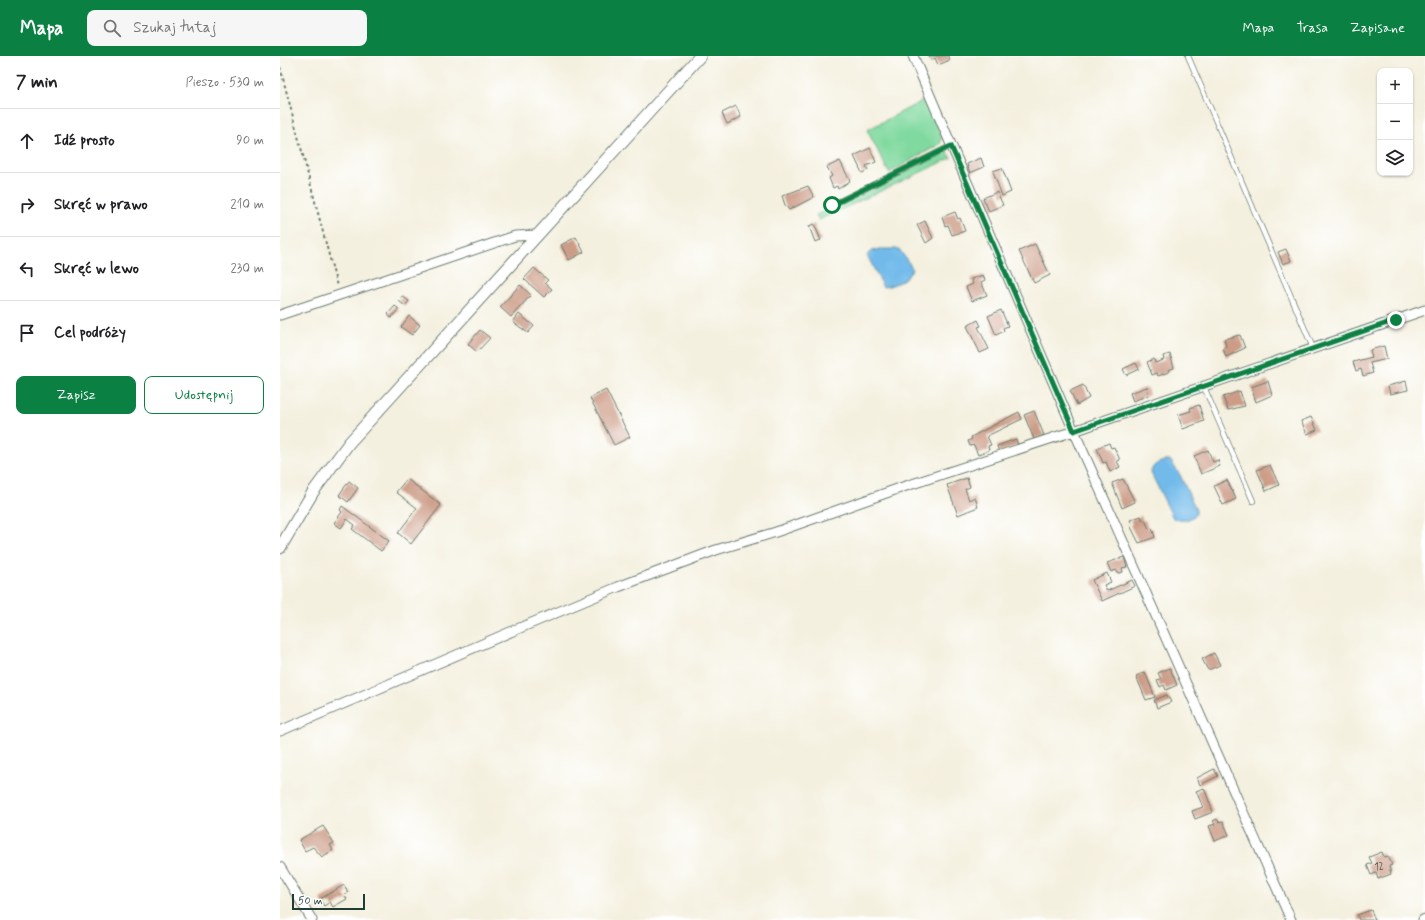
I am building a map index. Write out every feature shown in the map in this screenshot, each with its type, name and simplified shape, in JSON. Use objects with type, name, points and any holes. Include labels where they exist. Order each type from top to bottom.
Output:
[{"type":"street","points":[[280,548],[313,492],[349,443],[700,56]]},
{"type":"street","points":[[913,56],[1074,431],[1290,920]]},
{"type":"street","points":[[280,315],[515,236],[537,235]]},
{"type":"street","points":[[280,731],[522,627],[716,550],[776,532],[903,487],[1204,387],[1425,310]]},
{"type":"street","points":[[281,872],[312,920]]},
{"type":"lane","points":[[1188,56],[1313,348]]},
{"type":"lane","points":[[832,205],[951,146]]},
{"type":"lane","points":[[1204,387],[1253,501]]},
{"type":"path","points":[[280,67],[339,294]]},
{"type":"green space","points":[[926,99],[942,137],[940,144],[889,173],[867,130]]},
{"type":"green space","points":[[947,151],[951,158],[819,220],[816,215],[890,181],[940,152]]},
{"type":"water","points":[[880,249],[899,249],[911,266],[912,269],[910,273],[896,284],[883,287],[867,255],[871,251]]},
{"type":"water","points":[[1170,460],[1180,475],[1196,510],[1196,514],[1188,519],[1179,520],[1173,518],[1151,473],[1151,470],[1155,465],[1160,462]]},
{"type":"building","points":[[929,56],[948,56],[950,60],[938,65],[935,58],[931,60]]},
{"type":"building","points":[[736,106],[741,117],[727,124],[722,113]]},
{"type":"building","points":[[870,148],[876,162],[866,166],[868,170],[862,173],[854,156]]},
{"type":"building","points":[[981,158],[984,167],[970,173],[967,164]]},
{"type":"building","points":[[840,161],[850,181],[838,189],[837,186],[833,188],[829,178],[832,176],[827,167]]},
{"type":"building","points":[[1002,168],[1011,192],[1002,196],[993,171]]},
{"type":"building","points":[[808,186],[814,197],[789,210],[785,205],[782,196]]},
{"type":"building","points":[[997,192],[1003,205],[989,211],[983,198]]},
{"type":"building","points":[[955,212],[958,219],[960,218],[965,231],[952,235],[948,225],[945,226],[942,217]]},
{"type":"building","points":[[925,221],[933,238],[926,243],[917,225]]},
{"type":"building","points":[[814,224],[821,240],[815,242],[809,226]]},
{"type":"building","points":[[576,237],[584,252],[569,260],[561,245]]},
{"type":"building","points":[[1035,244],[1050,275],[1034,283],[1019,251]]},
{"type":"building","points":[[1286,249],[1291,261],[1283,264],[1278,252]]},
{"type":"building","points":[[534,268],[548,280],[545,283],[552,289],[544,297],[524,279]]},
{"type":"building","points":[[983,275],[985,280],[981,282],[987,295],[972,301],[966,287],[973,284],[971,279]]},
{"type":"building","points":[[520,285],[531,295],[511,317],[500,307]]},
{"type":"building","points":[[402,296],[409,301],[405,306],[399,301]]},
{"type":"building","points":[[395,306],[399,309],[391,318],[388,314]]},
{"type":"building","points":[[1001,310],[1008,326],[1003,328],[1004,331],[996,335],[988,316]]},
{"type":"building","points":[[519,314],[534,326],[528,333],[513,322]]},
{"type":"building","points":[[409,316],[420,325],[412,335],[401,327]]},
{"type":"building","points":[[978,320],[981,326],[978,327],[989,349],[980,353],[967,326]]},
{"type":"building","points":[[480,330],[490,338],[477,352],[468,344]]},
{"type":"building","points":[[1240,335],[1245,348],[1226,357],[1223,348],[1226,346],[1224,339]]},
{"type":"building","points":[[1384,346],[1387,359],[1370,363],[1373,373],[1363,376],[1361,369],[1356,371],[1353,362],[1372,357],[1370,350]]},
{"type":"building","points":[[1170,354],[1174,368],[1168,370],[1169,372],[1158,376],[1157,373],[1152,375],[1147,362],[1154,359],[1155,363],[1164,360],[1163,356]]},
{"type":"building","points":[[1136,363],[1139,369],[1126,375],[1123,369]]},
{"type":"building","points":[[1268,381],[1272,395],[1256,402],[1251,387]]},
{"type":"building","points":[[1406,381],[1408,390],[1390,394],[1388,386]]},
{"type":"building","points":[[1083,385],[1089,398],[1077,405],[1070,391]]},
{"type":"building","points":[[1147,387],[1149,395],[1133,401],[1130,393]]},
{"type":"building","points":[[606,390],[630,437],[614,445],[590,398]]},
{"type":"building","points":[[1240,391],[1245,406],[1228,410],[1223,397]]},
{"type":"building","points":[[1199,405],[1204,421],[1183,429],[1178,415],[1191,411],[1190,408]]},
{"type":"building","points":[[1034,411],[1044,435],[1034,439],[1024,415]]},
{"type":"building","points":[[1019,412],[1022,419],[987,436],[991,445],[988,446],[989,450],[978,455],[974,445],[970,446],[968,441],[972,439],[971,437]]},
{"type":"building","points":[[1311,417],[1317,430],[1307,434],[1301,421]]},
{"type":"building","points":[[1016,439],[1018,445],[999,452],[997,446]]},
{"type":"building","points":[[1109,443],[1111,448],[1114,447],[1120,460],[1117,461],[1120,467],[1110,472],[1106,462],[1103,463],[1097,448]]},
{"type":"building","points":[[1208,450],[1213,462],[1218,460],[1220,466],[1201,474],[1194,456]]},
{"type":"building","points":[[1270,465],[1279,485],[1266,491],[1257,470]]},
{"type":"building","points":[[967,478],[970,487],[965,489],[969,500],[975,497],[978,507],[958,515],[947,485]]},
{"type":"building","points":[[407,479],[441,505],[411,544],[398,533],[417,508],[396,492]]},
{"type":"building","points":[[1123,479],[1135,502],[1122,508],[1112,483]]},
{"type":"building","points":[[1227,480],[1236,499],[1223,505],[1214,486]]},
{"type":"building","points":[[349,481],[358,488],[348,502],[339,495]]},
{"type":"building","points":[[342,506],[389,541],[381,551],[352,529],[355,525],[347,519],[341,528],[334,523],[342,512],[340,510]]},
{"type":"building","points":[[1141,516],[1143,521],[1145,520],[1149,529],[1152,528],[1155,537],[1139,543],[1130,525],[1132,524],[1130,520]]},
{"type":"building","points":[[1124,557],[1127,567],[1122,568],[1123,572],[1118,573],[1116,570],[1111,572],[1107,563]]},
{"type":"building","points":[[1107,573],[1111,582],[1104,585],[1107,591],[1132,580],[1135,586],[1102,601],[1092,580]]},
{"type":"building","points":[[1214,653],[1220,665],[1208,670],[1202,659]]},
{"type":"building","points":[[1170,668],[1177,685],[1166,690],[1164,685],[1160,687],[1157,680],[1161,679],[1158,673]]},
{"type":"building","points":[[1145,672],[1155,697],[1146,700],[1136,676]]},
{"type":"building","points":[[1167,695],[1171,702],[1157,708],[1154,700]]},
{"type":"building","points":[[1214,769],[1218,776],[1200,785],[1197,778]]},
{"type":"building","points":[[1204,788],[1213,812],[1195,819],[1192,811],[1203,807],[1196,791]]},
{"type":"building","points":[[1217,819],[1219,822],[1223,821],[1229,835],[1215,841],[1209,826],[1215,824],[1213,821]]},
{"type":"building","points":[[323,826],[334,843],[330,845],[333,850],[322,857],[313,847],[305,851],[299,840]]},
{"type":"building","points":[[1382,852],[1384,857],[1388,856],[1392,865],[1389,866],[1391,874],[1378,879],[1376,873],[1371,875],[1367,865],[1372,863],[1369,857]]},
{"type":"building","points":[[344,885],[348,892],[344,895],[347,899],[333,907],[330,902],[324,906],[320,899]]},
{"type":"building","points":[[1371,910],[1375,920],[1359,920],[1357,915]]},
{"type":"route","points":[[832,205],[951,146],[1074,431],[1396,320]]}]
